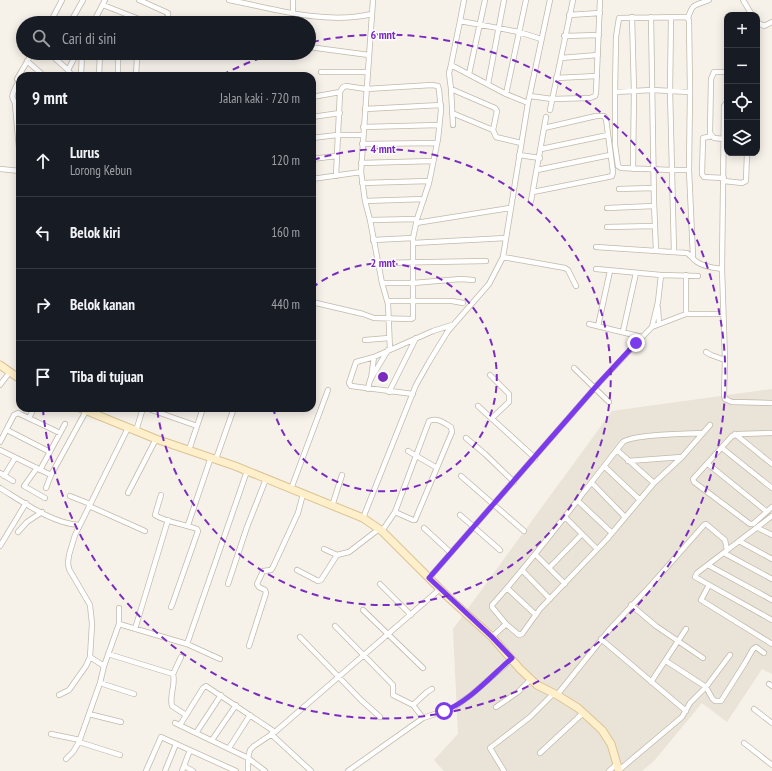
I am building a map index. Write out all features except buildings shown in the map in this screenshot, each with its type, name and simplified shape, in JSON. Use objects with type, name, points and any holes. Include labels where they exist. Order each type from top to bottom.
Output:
[{"type":"main road","points":[[0,365],[16,377]]},
{"type":"main road","points":[[90,412],[136,432],[213,458],[363,518],[381,530],[440,589],[492,637],[512,658],[520,669],[537,685],[556,694],[583,713],[602,730],[611,744],[618,769]]},
{"type":"street","points":[[54,16],[62,0]]},
{"type":"street","points":[[74,16],[83,0]]},
{"type":"street","points":[[139,0],[168,13],[168,16]]},
{"type":"street","points":[[229,0],[315,16]]},
{"type":"street","points":[[293,0],[293,13]]},
{"type":"street","points":[[370,380],[389,350],[387,301],[377,263],[361,172],[373,0]]},
{"type":"street","points":[[453,125],[449,73],[464,0]]},
{"type":"street","points":[[469,74],[485,0]]},
{"type":"street","points":[[488,84],[504,0]]},
{"type":"street","points":[[506,94],[526,0]]},
{"type":"street","points":[[363,518],[413,394],[429,362],[448,331],[489,284],[503,257],[528,103],[550,0]]},
{"type":"street","points":[[550,110],[572,0]]},
{"type":"street","points":[[530,96],[552,99],[590,98],[595,96],[600,0]]},
{"type":"street","points":[[693,256],[689,170],[690,92],[688,18],[691,8],[694,5],[709,0]]},
{"type":"street","points":[[743,0],[750,12]]},
{"type":"street","points":[[97,16],[104,2],[134,16]]},
{"type":"street","points":[[569,15],[600,13]]},
{"type":"street","points":[[316,16],[357,18],[372,14]]},
{"type":"street","points":[[632,17],[634,91],[633,168]]},
{"type":"street","points":[[651,17],[653,188],[656,251]]},
{"type":"street","points":[[671,17],[670,91],[674,252]]},
{"type":"street","points":[[688,18],[619,18],[616,37],[615,145],[617,163],[621,168],[689,170]]},
{"type":"street","points":[[460,21],[519,32],[541,39]]},
{"type":"street","points":[[760,24],[764,26],[772,22]]},
{"type":"street","points":[[564,36],[598,35]]},
{"type":"street","points":[[316,48],[369,55]]},
{"type":"street","points":[[560,58],[598,55]]},
{"type":"street","points":[[58,60],[68,70],[73,60]]},
{"type":"street","points":[[81,72],[82,60]]},
{"type":"street","points":[[99,72],[100,60]]},
{"type":"street","points":[[118,60],[118,72]]},
{"type":"street","points":[[136,72],[138,60]]},
{"type":"street","points":[[21,72],[27,61],[39,72]]},
{"type":"street","points":[[451,65],[506,94],[528,103]]},
{"type":"street","points":[[712,136],[710,133],[712,74],[716,71],[724,72]]},
{"type":"street","points":[[321,72],[367,72]]},
{"type":"street","points":[[556,78],[597,76]]},
{"type":"street","points":[[316,304],[343,309],[374,318],[411,319],[414,315],[412,262],[413,240],[429,181],[437,143],[441,105],[440,90],[436,85],[366,89],[346,86],[343,87],[340,92],[336,176]]},
{"type":"street","points":[[16,87],[12,96],[16,112]]},
{"type":"street","points":[[451,89],[495,108],[497,111],[493,130],[496,137],[522,143]]},
{"type":"street","points":[[615,92],[652,90],[690,92]]},
{"type":"street","points":[[316,96],[340,92]]},
{"type":"street","points":[[365,109],[441,105]]},
{"type":"street","points":[[316,116],[340,113]]},
{"type":"street","points":[[452,113],[493,130]]},
{"type":"street","points":[[533,192],[612,176],[613,172],[606,119],[604,116],[544,128]]},
{"type":"street","points":[[531,201],[538,170],[546,117]]},
{"type":"street","points":[[363,127],[439,125]]},
{"type":"street","points":[[316,138],[337,135],[363,135]]},
{"type":"street","points":[[541,149],[608,135]]},
{"type":"street","points":[[724,139],[714,138],[712,136],[703,138],[702,174],[704,178],[724,179],[742,183],[746,181],[747,156]]},
{"type":"street","points":[[362,144],[437,143]]},
{"type":"street","points":[[519,155],[540,158]]},
{"type":"street","points":[[538,170],[610,155]]},
{"type":"street","points":[[316,158],[336,156]]},
{"type":"street","points":[[724,156],[722,269],[725,360],[724,395],[725,399],[732,402],[772,403]]},
{"type":"street","points":[[361,163],[433,161]]},
{"type":"street","points":[[0,169],[16,171]]},
{"type":"street","points":[[316,178],[361,172]]},
{"type":"street","points":[[362,183],[429,181]]},
{"type":"street","points":[[619,189],[653,188]]},
{"type":"street","points":[[365,201],[424,199]]},
{"type":"street","points":[[607,208],[654,206]]},
{"type":"street","points":[[370,220],[417,221],[510,208]]},
{"type":"street","points":[[607,227],[654,226]]},
{"type":"street","points":[[373,240],[506,238]]},
{"type":"street","points":[[596,247],[687,253],[693,256],[697,262],[722,269]]},
{"type":"street","points":[[503,257],[565,268],[568,270],[576,286]]},
{"type":"street","points":[[377,263],[486,260]]},
{"type":"street","points":[[596,269],[661,275],[698,276]]},
{"type":"street","points":[[598,326],[610,271]]},
{"type":"street","points":[[623,331],[636,273]]},
{"type":"street","points":[[652,327],[658,302],[661,275]]},
{"type":"street","points":[[686,275],[686,314]]},
{"type":"street","points":[[382,283],[413,283],[461,279],[473,280]]},
{"type":"street","points":[[387,301],[452,301],[463,303]]},
{"type":"street","points":[[658,302],[659,324]]},
{"type":"street","points":[[429,578],[597,386],[652,327],[686,314],[723,314]]},
{"type":"street","points":[[413,394],[351,386],[349,383],[356,362],[374,357],[416,338],[454,324]]},
{"type":"street","points":[[589,324],[623,331],[642,337]]},
{"type":"street","points":[[365,340],[389,338]]},
{"type":"street","points":[[389,392],[416,338]]},
{"type":"street","points":[[706,352],[725,360]]},
{"type":"street","points":[[368,389],[374,357]]},
{"type":"street","points":[[574,368],[597,386],[609,402]]},
{"type":"street","points":[[0,385],[9,373]]},
{"type":"street","points":[[490,375],[509,394],[510,398],[509,402],[492,418]]},
{"type":"street","points":[[290,489],[328,390]]},
{"type":"street","points":[[478,406],[534,458]]},
{"type":"street","points":[[29,418],[32,412]]},
{"type":"street","points":[[46,488],[82,412]]},
{"type":"street","points":[[136,432],[144,412]]},
{"type":"street","points":[[157,412],[197,426]]},
{"type":"street","points":[[189,450],[202,412]]},
{"type":"street","points":[[188,526],[213,458],[232,412]]},
{"type":"street","points":[[0,442],[16,414],[20,413],[60,433]]},
{"type":"street","points":[[324,549],[337,554],[349,552],[381,530],[395,512],[415,455],[430,420],[436,419],[451,427],[452,432],[416,520],[395,512]]},
{"type":"street","points":[[45,498],[24,486],[39,469],[65,424]]},
{"type":"street","points":[[702,433],[630,438],[624,442],[492,606],[506,624],[519,635],[521,634],[550,599],[612,533],[654,483],[682,457],[710,425]]},
{"type":"street","points":[[59,695],[69,690],[86,666],[90,657],[92,624],[90,605],[69,569],[68,563],[75,535],[128,428]]},
{"type":"street","points":[[7,430],[50,452]]},
{"type":"street","points":[[772,433],[735,434],[693,480],[750,524],[753,524],[772,507]]},
{"type":"street","points":[[735,434],[772,464]]},
{"type":"street","points":[[466,438],[514,482]]},
{"type":"street","points":[[128,492],[156,439]]},
{"type":"street","points":[[722,448],[772,488]]},
{"type":"street","points":[[0,450],[51,475]]},
{"type":"street","points":[[617,450],[654,483]]},
{"type":"street","points":[[408,451],[437,468]]},
{"type":"street","points":[[628,461],[682,457]]},
{"type":"street","points":[[13,481],[2,474],[15,458]]},
{"type":"street","points":[[708,464],[766,511]]},
{"type":"street","points":[[604,466],[640,500]]},
{"type":"street","points":[[187,644],[247,471]]},
{"type":"street","points":[[332,506],[342,475]]},
{"type":"street","points":[[461,476],[524,531]]},
{"type":"street","points":[[228,584],[247,527],[266,479]]},
{"type":"street","points":[[592,483],[625,517]]},
{"type":"street","points":[[1,490],[57,520],[80,524]]},
{"type":"street","points":[[249,646],[266,593],[265,590],[259,587],[258,584],[263,572],[271,570],[298,512],[303,494]]},
{"type":"street","points":[[161,495],[155,515],[197,529],[198,531],[171,607]]},
{"type":"street","points":[[70,496],[146,530]]},
{"type":"street","points":[[578,501],[612,533]]},
{"type":"street","points":[[0,546],[26,503]]},
{"type":"street","points":[[18,532],[27,522],[42,512]]},
{"type":"street","points":[[460,515],[473,528],[500,550]]},
{"type":"street","points":[[772,516],[697,573],[696,577],[772,620]]},
{"type":"street","points":[[565,517],[597,549]]},
{"type":"street","points":[[135,629],[168,520]]},
{"type":"street","points":[[504,771],[490,748],[530,717],[556,694],[631,605],[652,584],[704,524],[725,540],[726,552]]},
{"type":"street","points":[[424,528],[451,553]]},
{"type":"street","points":[[758,528],[772,535]]},
{"type":"street","points":[[549,568],[582,534]]},
{"type":"street","points":[[739,541],[772,559]]},
{"type":"street","points":[[726,552],[772,579]]},
{"type":"street","points":[[297,570],[318,581],[321,580],[337,554]]},
{"type":"street","points":[[535,554],[565,584]]},
{"type":"street","points":[[708,565],[772,600]]},
{"type":"street","points":[[522,570],[550,599]]},
{"type":"street","points":[[380,584],[411,615]]},
{"type":"street","points":[[709,585],[701,600],[772,644]]},
{"type":"street","points":[[507,588],[536,615]]},
{"type":"street","points":[[248,771],[248,758],[250,750],[254,746],[273,733],[440,589]]},
{"type":"street","points":[[631,605],[656,626],[703,658]]},
{"type":"street","points":[[66,759],[73,752],[80,741],[119,624],[119,608]]},
{"type":"street","points":[[363,610],[423,668]]},
{"type":"street","points":[[119,624],[187,644],[220,658]]},
{"type":"street","points":[[492,637],[506,624]]},
{"type":"street","points":[[335,626],[393,685],[393,695],[413,705],[423,718]]},
{"type":"street","points":[[651,682],[686,629]]},
{"type":"street","points":[[300,637],[361,700],[380,717]]},
{"type":"street","points":[[602,639],[686,711]]},
{"type":"street","points":[[666,661],[706,687],[715,701],[721,701],[753,649],[756,647],[764,653]]},
{"type":"street","points":[[108,654],[173,674]]},
{"type":"street","points":[[609,771],[618,769],[671,728],[682,717],[690,703],[706,687],[730,655]]},
{"type":"street","points":[[90,657],[104,666]]},
{"type":"street","points":[[181,657],[173,674],[174,684],[171,697],[172,706],[186,714]]},
{"type":"street","points":[[350,770],[423,718],[453,708],[471,695],[512,658]]},
{"type":"street","points":[[496,707],[518,692],[531,679]]},
{"type":"street","points":[[100,683],[134,694]]},
{"type":"street","points":[[265,771],[248,758],[177,724],[186,714],[204,686],[208,686],[236,705],[273,733],[311,771]]},
{"type":"street","points":[[413,705],[432,689]]},
{"type":"street","points":[[196,733],[221,695]]},
{"type":"street","points":[[212,740],[236,705]]},
{"type":"street","points":[[754,709],[772,723]]},
{"type":"street","points":[[540,753],[583,713]]},
{"type":"street","points":[[89,714],[121,722]]},
{"type":"street","points":[[229,748],[250,715]]},
{"type":"street","points":[[51,734],[80,741],[120,756]]},
{"type":"street","points":[[146,771],[160,737],[236,771]]},
{"type":"street","points":[[744,743],[772,765]]},
{"type":"street","points":[[165,771],[176,744]]},
{"type":"street","points":[[190,750],[183,769],[193,771]]},
{"type":"shaded area","points":[[772,389],[772,674],[762,669],[727,722],[702,703],[654,761],[642,771],[444,771],[434,760],[458,734],[453,629],[612,411]]},
{"type":"route","points":[[444,711],[453,708],[471,695],[512,658],[492,637],[429,578],[599,383],[636,343]]}]
